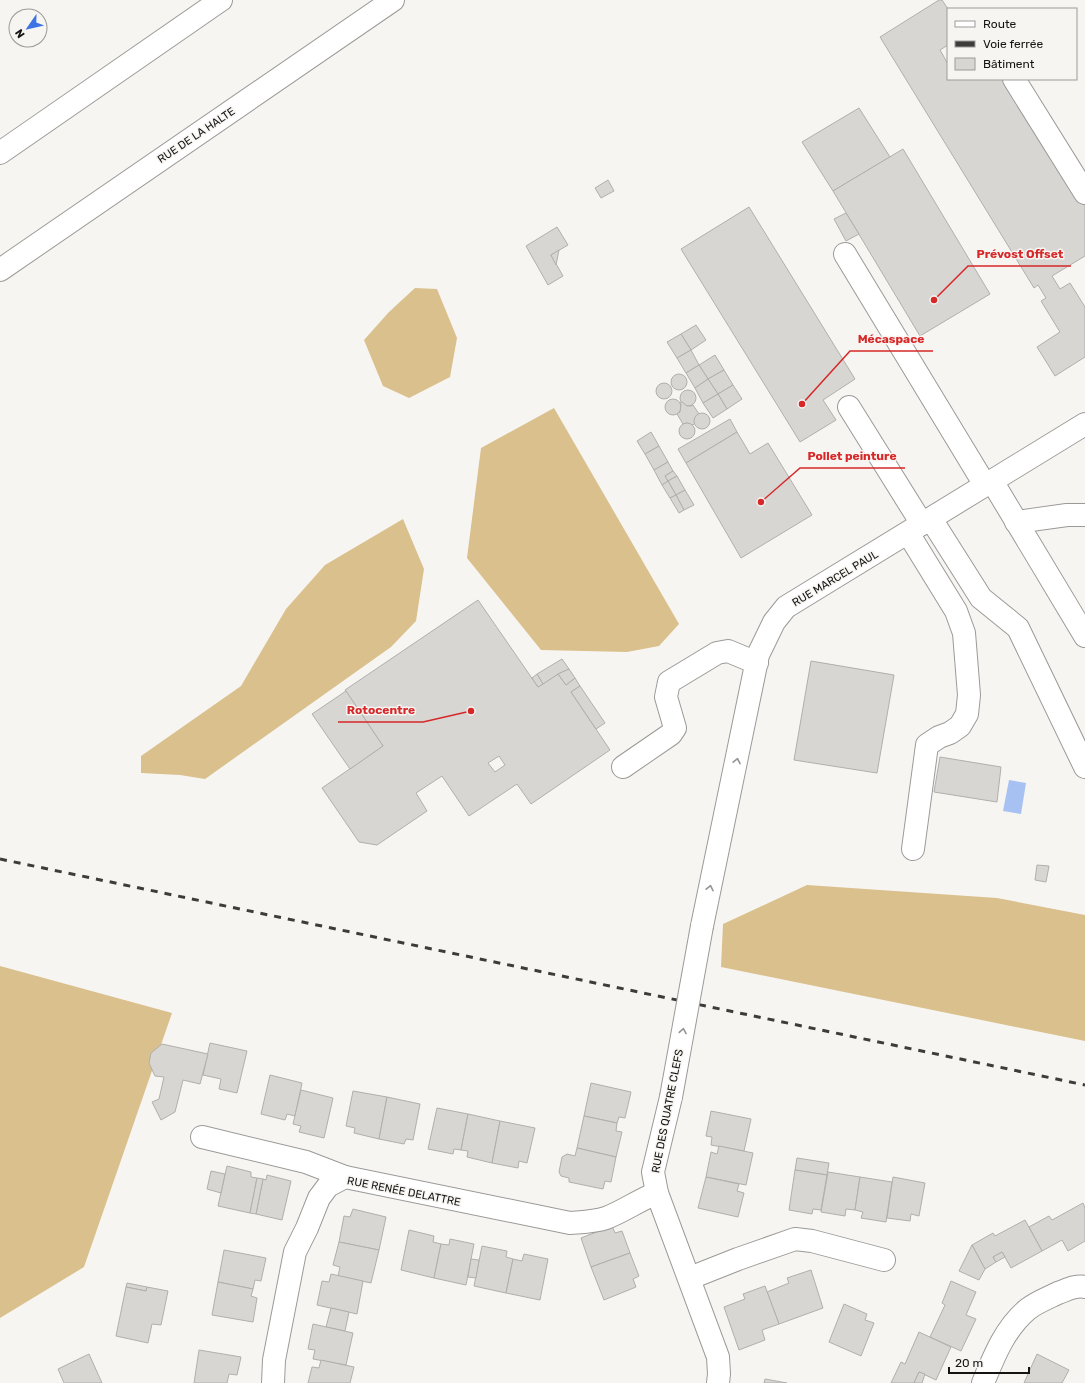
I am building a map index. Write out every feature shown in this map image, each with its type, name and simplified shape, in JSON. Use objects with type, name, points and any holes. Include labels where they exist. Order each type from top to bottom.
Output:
[{"type":"street","points":[[0,153],[221,0]]},
{"type":"street","name":"RUE DE LA HALTE","points":[[0,270],[393,0]]},
{"type":"street","points":[[1015,80],[1085,193]]},
{"type":"street","points":[[845,254],[988,483],[1016,522],[1085,636]]},
{"type":"street","points":[[849,407],[920,525],[964,633],[969,694],[967,714],[960,726],[927,745],[913,849]]},
{"type":"street","name":"RUE MARCEL PAUL","points":[[702,926],[758,655],[774,622],[786,607],[1085,424]]},
{"type":"street","points":[[1016,522],[1067,515],[1085,515]]},
{"type":"street","points":[[920,525],[981,598],[1018,628],[1085,767]]},
{"type":"street","points":[[622,767],[671,734],[676,728],[666,697],[669,682],[717,652],[728,650],[757,663]]},
{"type":"street","name":"RUE DES QUATRE CLEFS","points":[[702,926],[671,1097],[653,1172],[657,1193],[690,1278],[718,1357],[718,1383]]},
{"type":"street","points":[[202,1138],[306,1162],[346,1178]]},
{"type":"street","name":"RUE RENÉE DELATTRE","points":[[273,1383],[274,1360],[295,1252],[307,1228],[319,1198],[328,1186],[346,1178],[570,1223],[591,1222],[608,1217],[642,1199],[657,1193]]},
{"type":"street","points":[[690,1278],[738,1259],[795,1240],[812,1241],[884,1260]]},
{"type":"street","points":[[983,1383],[1000,1343],[1028,1309],[1045,1299],[1069,1289],[1079,1286],[1085,1287]]},
{"type":"shaded area","points":[[415,288],[437,289],[457,338],[450,377],[409,398],[383,386],[364,340],[389,312]]},
{"type":"shaded area","points":[[554,408],[679,624],[659,646],[627,652],[541,650],[467,558],[481,448]]},
{"type":"shaded area","points":[[403,519],[424,569],[416,621],[391,647],[205,779],[180,775],[141,773],[141,756],[241,686],[286,609],[325,565]]},
{"type":"shaded area","points":[[807,885],[997,898],[1085,915],[1085,1041],[721,967],[723,924]]},
{"type":"shaded area","points":[[0,966],[172,1013],[84,1267],[0,1318]]},
{"type":"water","points":[[1009,780],[1026,783],[1021,814],[1003,811]]},
{"type":"building","points":[[939,0],[942,0],[947,8],[947,46],[940,50],[947,62],[947,80],[1008,80],[1085,205],[1085,256],[1052,276],[1060,289],[1070,283],[1085,307],[1085,357],[1055,376],[1037,347],[1060,332],[1041,301],[1046,298],[1038,285],[1034,288],[880,37]]},
{"type":"building","points":[[859,108],[890,157],[833,191],[802,142]]},
{"type":"building","points":[[903,149],[990,294],[920,336],[833,191]]},
{"type":"building","points":[[608,180],[614,191],[601,198],[595,188]]},
{"type":"building","points":[[749,207],[855,379],[823,400],[836,420],[800,442],[681,249]]},
{"type":"building","points":[[846,213],[859,234],[846,241],[834,219]]},
{"type":"building","points":[[557,227],[568,245],[551,255],[563,276],[548,285],[526,246]]},
{"type":"building","points":[[559,250],[556,265],[551,255]]},
{"type":"building","points":[[696,325],[706,340],[691,350],[681,334]]},
{"type":"building","points":[[681,334],[691,350],[677,358],[667,342]]},
{"type":"building","points":[[691,350],[699,365],[686,373],[677,358]]},
{"type":"building","points":[[715,355],[724,370],[708,379],[699,365]]},
{"type":"building","points":[[699,365],[708,379],[695,388],[686,373]]},
{"type":"building","points":[[724,370],[733,385],[718,394],[708,379]]},
{"type":"building","points":[[679,374],[686,379],[687,382],[682,389],[679,390],[672,385],[671,382],[676,375]]},
{"type":"building","points":[[708,379],[718,394],[703,403],[695,388]]},
{"type":"building","points":[[664,383],[671,388],[672,391],[667,398],[664,399],[657,394],[656,391],[661,384]]},
{"type":"building","points":[[733,385],[742,399],[727,409],[718,394]]},
{"type":"building","points":[[688,390],[694,392],[696,398],[694,404],[688,406],[682,404],[680,398],[682,392]]},
{"type":"building","points":[[718,394],[727,409],[713,418],[703,403]]},
{"type":"building","points":[[673,399],[679,401],[681,407],[679,413],[673,415],[667,413],[665,407],[667,401]]},
{"type":"building","points":[[682,402],[687,406],[693,405],[699,414],[697,415],[693,425],[687,423],[683,424],[677,414],[680,412],[680,403]]},
{"type":"building","points":[[702,413],[709,418],[710,421],[705,428],[702,429],[695,424],[694,421],[699,414]]},
{"type":"building","points":[[730,419],[737,432],[686,463],[678,449]]},
{"type":"building","points":[[687,423],[693,425],[695,431],[693,437],[687,439],[681,437],[679,431],[681,425]]},
{"type":"building","points":[[651,432],[659,446],[645,454],[637,441]]},
{"type":"building","points":[[737,432],[750,454],[768,443],[812,515],[741,558],[686,463]]},
{"type":"building","points":[[659,446],[668,462],[654,470],[645,454]]},
{"type":"building","points":[[668,462],[673,471],[665,476],[668,481],[662,485],[654,470]]},
{"type":"building","points":[[673,471],[677,476],[668,481],[665,476]]},
{"type":"building","points":[[677,476],[685,490],[676,495],[668,481]]},
{"type":"building","points":[[668,481],[676,495],[670,498],[662,485]]},
{"type":"building","points":[[685,490],[694,505],[684,510],[676,495]]},
{"type":"building","points":[[676,495],[684,510],[679,513],[670,498]]},
{"type":"building","points":[[478,600],[538,687],[558,674],[566,685],[575,678],[580,686],[571,692],[610,750],[531,804],[517,784],[469,816],[442,776],[416,793],[427,811],[377,845],[359,842],[322,788],[383,746],[345,690]],"holes":[[[499,756],[505,765],[495,772],[488,763]]]},
{"type":"building","points":[[562,659],[569,669],[543,684],[537,674]]},
{"type":"building","points":[[811,661],[894,675],[877,773],[794,760]]},
{"type":"building","points":[[569,669],[575,678],[566,685],[558,674]]},
{"type":"building","points":[[537,674],[543,684],[538,687],[532,678]]},
{"type":"building","points":[[580,686],[605,723],[596,729],[571,692]]},
{"type":"building","points":[[346,691],[383,746],[350,769],[312,714]]},
{"type":"building","points":[[940,757],[1001,767],[997,802],[934,792]]},
{"type":"building","points":[[1037,865],[1049,866],[1046,882],[1035,880]]},
{"type":"building","points":[[210,1043],[247,1051],[237,1093],[219,1089],[221,1079],[203,1075]]},
{"type":"building","points":[[162,1044],[208,1054],[200,1084],[183,1080],[175,1112],[161,1120],[152,1102],[159,1099],[164,1077],[155,1076],[149,1063],[151,1053]]},
{"type":"building","points":[[270,1075],[302,1083],[295,1116],[287,1114],[285,1120],[261,1114]]},
{"type":"building","points":[[591,1083],[631,1092],[625,1118],[619,1117],[617,1123],[584,1116]]},
{"type":"building","points":[[301,1090],[333,1098],[324,1138],[299,1132],[301,1126],[293,1124]]},
{"type":"building","points":[[353,1091],[387,1097],[379,1139],[354,1133],[355,1128],[346,1126]]},
{"type":"building","points":[[387,1097],[420,1104],[413,1140],[406,1139],[404,1144],[379,1139]]},
{"type":"building","points":[[437,1108],[468,1114],[461,1150],[454,1149],[453,1154],[428,1149]]},
{"type":"building","points":[[711,1111],[751,1119],[744,1151],[711,1145],[712,1137],[706,1136]]},
{"type":"building","points":[[468,1114],[500,1121],[492,1163],[467,1157],[468,1151],[461,1150]]},
{"type":"building","points":[[584,1116],[617,1123],[616,1131],[622,1132],[616,1157],[577,1148]]},
{"type":"building","points":[[500,1121],[535,1128],[527,1163],[519,1161],[518,1168],[492,1163]]},
{"type":"building","points":[[719,1146],[753,1153],[746,1185],[706,1177],[711,1152],[717,1154]]},
{"type":"building","points":[[577,1148],[616,1157],[611,1182],[605,1181],[603,1189],[569,1182],[569,1178],[561,1176],[559,1172],[562,1157],[567,1154],[575,1156]]},
{"type":"building","points":[[797,1158],[829,1163],[827,1175],[795,1170]]},
{"type":"building","points":[[227,1166],[251,1172],[251,1177],[257,1178],[250,1213],[218,1206]]},
{"type":"building","points":[[795,1170],[827,1175],[821,1210],[813,1209],[812,1214],[789,1210]]},
{"type":"building","points":[[211,1171],[225,1174],[221,1193],[207,1189]]},
{"type":"building","points":[[828,1172],[860,1177],[855,1210],[846,1209],[845,1216],[821,1212]]},
{"type":"building","points":[[267,1175],[291,1181],[282,1220],[256,1214],[263,1179],[266,1180]]},
{"type":"building","points":[[706,1177],[739,1184],[737,1191],[744,1193],[738,1217],[698,1208]]},
{"type":"building","points":[[860,1177],[892,1182],[886,1222],[861,1218],[863,1212],[855,1210]]},
{"type":"building","points":[[893,1177],[925,1183],[919,1216],[911,1214],[910,1221],[887,1218]]},
{"type":"building","points":[[257,1178],[263,1179],[256,1214],[250,1213]]},
{"type":"building","points":[[1083,1203],[1085,1208],[1085,1241],[1068,1251],[1062,1240],[1042,1251],[1029,1227],[1049,1216],[1052,1220]]},
{"type":"building","points":[[353,1209],[386,1217],[379,1250],[339,1242],[344,1216],[350,1217]]},
{"type":"building","points":[[1025,1220],[1042,1251],[1011,1268],[1002,1252],[993,1257],[996,1262],[985,1269],[972,1245],[993,1233],[995,1236]]},
{"type":"building","points":[[612,1226],[615,1233],[622,1231],[630,1253],[591,1267],[581,1238]]},
{"type":"building","points":[[409,1230],[434,1236],[433,1242],[441,1244],[434,1278],[401,1270]]},
{"type":"building","points":[[450,1239],[474,1244],[466,1285],[434,1278],[441,1244],[449,1245]]},
{"type":"building","points":[[339,1242],[379,1250],[371,1283],[338,1276],[340,1267],[333,1265]]},
{"type":"building","points":[[972,1245],[985,1269],[979,1280],[959,1271]]},
{"type":"building","points":[[482,1246],[507,1251],[506,1257],[513,1259],[506,1293],[474,1286]]},
{"type":"building","points":[[224,1250],[266,1258],[261,1281],[255,1280],[253,1289],[218,1282]]},
{"type":"building","points":[[1002,1252],[1005,1257],[996,1262],[993,1257]]},
{"type":"building","points":[[630,1253],[639,1276],[633,1279],[636,1287],[604,1300],[591,1267]]},
{"type":"building","points":[[524,1254],[548,1259],[540,1300],[506,1293],[513,1259],[522,1261]]},
{"type":"building","points":[[471,1259],[479,1260],[476,1278],[468,1277]]},
{"type":"building","points":[[811,1270],[823,1308],[779,1324],[767,1292],[789,1283],[787,1278]]},
{"type":"building","points":[[331,1274],[363,1281],[357,1314],[317,1305],[322,1281],[329,1282]]},
{"type":"building","points":[[951,1281],[976,1292],[966,1315],[976,1319],[961,1351],[930,1337],[945,1305],[942,1303]]},
{"type":"building","points":[[218,1282],[253,1289],[251,1296],[257,1298],[253,1322],[212,1315]]},
{"type":"building","points":[[127,1283],[147,1287],[146,1291],[126,1287]]},
{"type":"building","points":[[765,1286],[779,1324],[762,1330],[765,1340],[739,1350],[724,1307],[745,1299],[743,1294]]},
{"type":"building","points":[[126,1287],[146,1291],[147,1287],[168,1291],[161,1325],[152,1324],[148,1343],[116,1336]]},
{"type":"building","points":[[844,1304],[867,1314],[865,1320],[874,1323],[861,1356],[829,1342]]},
{"type":"building","points":[[331,1308],[349,1312],[345,1331],[326,1327]]},
{"type":"building","points":[[313,1324],[353,1333],[346,1365],[313,1359],[315,1350],[308,1349]]},
{"type":"building","points":[[919,1332],[951,1347],[936,1380],[919,1372],[914,1383],[891,1383],[901,1362],[905,1364]]},
{"type":"building","points":[[199,1350],[241,1357],[237,1375],[229,1374],[227,1383],[194,1383]]},
{"type":"building","points":[[89,1354],[102,1383],[64,1383],[58,1369]]},
{"type":"building","points":[[1037,1354],[1069,1370],[1062,1383],[1024,1383]]},
{"type":"building","points":[[321,1360],[354,1367],[350,1383],[308,1383],[312,1367],[319,1368]]},
{"type":"building","points":[[919,1372],[925,1374],[922,1383],[914,1383]]},
{"type":"building","points":[[765,1379],[787,1383],[764,1383]]},
{"type":"railway","points":[[0,859],[1085,1085]]},
{"type":"place","name":"Prévost Offset","points":[[934,300]]},
{"type":"place","name":"Mécaspace","points":[[802,404]]},
{"type":"place","name":"Pollet peinture","points":[[761,502]]},
{"type":"place","name":"Rotocentre","points":[[471,711]]}]
